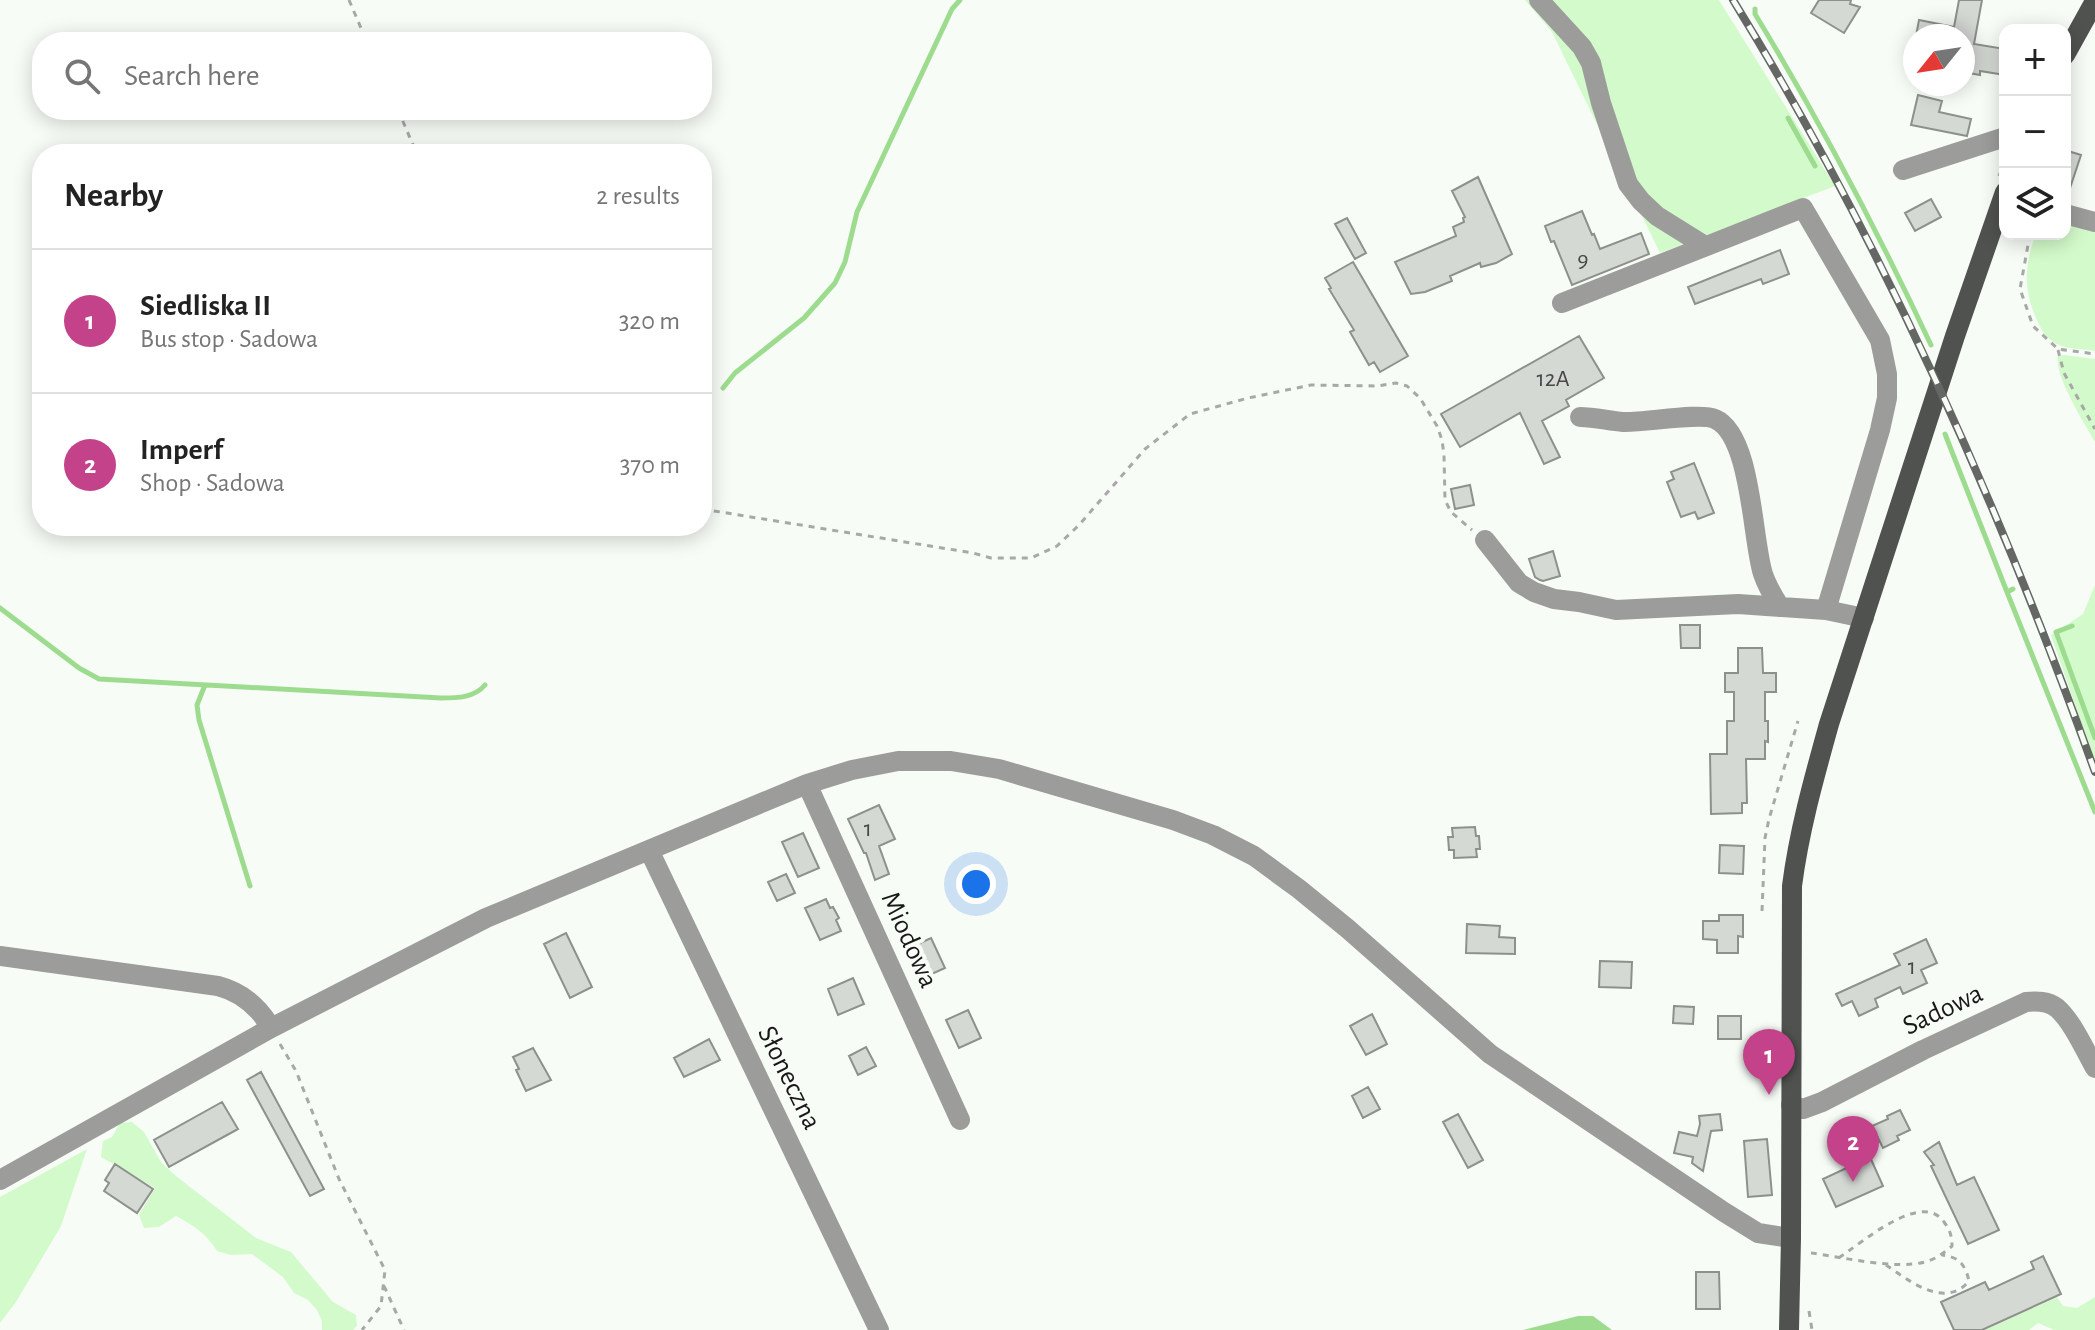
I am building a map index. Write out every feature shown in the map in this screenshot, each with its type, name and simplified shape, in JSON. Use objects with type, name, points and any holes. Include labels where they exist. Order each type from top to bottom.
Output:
[{"type":"main road","points":[[2071,44],[2095,1]]},
{"type":"main road","points":[[1789,1330],[1791,944],[1795,863],[1829,724],[1955,336],[1999,211]]},
{"type":"street","points":[[1539,0],[1582,47],[1591,63],[1628,184],[1657,216],[1705,246]]},
{"type":"street","points":[[1903,170],[1999,139]]},
{"type":"street","points":[[1562,303],[1803,208],[1880,340],[1887,374],[1887,398],[1880,430],[1826,610]]},
{"type":"street","points":[[2071,216],[2095,222]]},
{"type":"street","points":[[1580,417],[1623,422],[1707,416],[1722,423],[1736,446],[1746,476],[1762,572],[1780,607]]},
{"type":"street","points":[[1485,540],[1519,583],[1554,599],[1616,610],[1738,604],[1826,610],[1864,618]]},
{"type":"street","points":[[0,1180],[271,1028],[486,918],[807,784],[852,770],[898,761],[951,761],[999,769],[1173,820],[1213,835],[1254,856],[1348,929],[1490,1054],[1724,1212],[1758,1233],[1791,1244]]},
{"type":"street","name":"Miodowa","points":[[807,784],[960,1120]]},
{"type":"street","name":"Słoneczna","points":[[649,850],[879,1330]]},
{"type":"street","points":[[0,956],[218,986],[233,990],[263,1015],[271,1028]]},
{"type":"street","name":"Sadowa","points":[[1791,1105],[1803,1109],[1822,1102],[2026,1002],[2041,1001],[2056,1007],[2072,1027],[2095,1068]]},
{"type":"path","points":[[349,0],[363,32]]},
{"type":"path","points":[[402,120],[413,144]]},
{"type":"path","points":[[2029,240],[2020,289],[2033,326],[2058,349],[2064,373],[2095,429]]},
{"type":"path","points":[[2058,349],[2095,354]]},
{"type":"path","points":[[712,511],[991,558],[1031,558],[1057,546],[1145,449],[1190,414],[1311,385],[1377,386],[1396,383],[1407,386],[1420,398],[1437,426],[1444,455],[1445,500],[1451,512],[1485,540]]},
{"type":"path","points":[[1762,911],[1765,838],[1798,721]]},
{"type":"path","points":[[271,1028],[296,1071],[352,1206],[385,1270],[381,1306],[362,1330]]},
{"type":"path","points":[[1791,1244],[1840,1257],[1901,1265],[1926,1262],[1941,1255],[1952,1246],[1952,1236],[1939,1215],[1927,1211],[1896,1219],[1840,1257]]},
{"type":"path","points":[[1875,1261],[1887,1265],[1912,1282],[1942,1294],[1965,1286],[1969,1281],[1961,1263],[1954,1256],[1941,1255]]},
{"type":"path","points":[[384,1286],[404,1330]]},
{"type":"shaded area","points":[[1525,0],[1719,0],[1835,186],[1660,253],[1552,32]]},
{"type":"shaded area","points":[[2071,219],[2095,225],[2095,351],[2057,344],[2040,327],[2027,288],[2029,256],[2034,240],[2071,240]]},
{"type":"shaded area","points":[[2058,356],[2095,359],[2095,442],[2061,375]]},
{"type":"shaded area","points":[[2095,585],[2095,763],[2051,635],[2083,614]]},
{"type":"shaded area","points":[[132,1122],[144,1132],[161,1162],[176,1176],[256,1238],[291,1252],[333,1302],[356,1315],[357,1326],[353,1330],[322,1330],[317,1310],[308,1300],[294,1293],[283,1277],[252,1254],[231,1255],[217,1251],[199,1230],[176,1216],[159,1227],[144,1228],[139,1215],[155,1188],[101,1157],[103,1141],[112,1137],[120,1123]]},
{"type":"shaded area","points":[[87,1149],[61,1226],[0,1323],[0,1197]]},
{"type":"shaded area","points":[[2057,1297],[2063,1306],[2077,1308],[2095,1297],[2095,1330],[2054,1330],[2038,1323],[2029,1330],[1985,1330]]},
{"type":"shaded area","points":[[1578,1316],[1593,1316],[1612,1330],[1523,1330]]},
{"type":"building","points":[[1819,0],[1851,0],[1850,4],[1860,7],[1844,33],[1811,13]]},
{"type":"building","points":[[1959,0],[1982,0],[1975,38],[1975,24],[1955,24]]},
{"type":"building","points":[[1919,20],[1939,24],[1918,24]]},
{"type":"building","points":[[1975,44],[1999,48],[1999,74],[1980,71],[1980,75],[1975,74]]},
{"type":"building","points":[[1918,96],[1942,101],[1939,112],[1971,119],[1967,136],[1911,125]]},
{"type":"building","points":[[2071,152],[2081,155],[2071,185]]},
{"type":"building","points":[[1478,177],[1512,254],[1496,263],[1481,267],[1480,263],[1450,276],[1452,281],[1411,294],[1395,262],[1456,236],[1453,227],[1464,222],[1465,217],[1452,191]]},
{"type":"building","points":[[1931,199],[1941,217],[1915,231],[1905,213]]},
{"type":"building","points":[[1582,211],[1600,249],[1641,233],[1649,254],[1572,285],[1545,226]]},
{"type":"building","points":[[1347,218],[1366,253],[1355,259],[1335,224]]},
{"type":"building","points":[[1780,250],[1789,274],[1763,284],[1761,279],[1695,304],[1688,287]]},
{"type":"building","points":[[1353,262],[1408,356],[1380,372],[1374,362],[1369,365],[1350,332],[1354,330],[1325,278]]},
{"type":"building","points":[[1579,336],[1604,378],[1566,400],[1569,406],[1542,421],[1560,457],[1544,464],[1520,413],[1460,447],[1441,414]]},
{"type":"building","points":[[1694,463],[1714,513],[1698,519],[1695,512],[1681,517],[1667,482],[1674,479],[1671,472]]},
{"type":"building","points":[[1470,485],[1474,505],[1455,509],[1451,489]]},
{"type":"building","points":[[1553,551],[1560,576],[1540,580],[1535,577],[1529,559]]},
{"type":"building","points":[[1680,625],[1700,625],[1700,648],[1681,648]]},
{"type":"building","points":[[1738,648],[1762,648],[1763,673],[1776,673],[1776,692],[1765,692],[1768,742],[1765,741],[1765,759],[1746,759],[1747,803],[1742,803],[1742,813],[1711,814],[1710,754],[1727,754],[1727,721],[1734,721],[1734,692],[1725,692],[1725,673],[1738,673]]},
{"type":"building","points":[[879,805],[895,839],[879,846],[889,874],[875,880],[866,853],[848,819]]},
{"type":"building","points":[[1475,827],[1480,849],[1476,849],[1477,857],[1454,858],[1454,850],[1449,850],[1448,837],[1453,837],[1452,828]]},
{"type":"building","points":[[803,833],[819,868],[798,877],[782,842]]},
{"type":"building","points":[[1720,845],[1744,846],[1743,874],[1719,873]]},
{"type":"building","points":[[786,874],[795,893],[777,901],[768,882]]},
{"type":"building","points":[[826,899],[839,918],[836,920],[841,931],[820,940],[805,908]]},
{"type":"building","points":[[1719,915],[1743,915],[1743,937],[1738,936],[1738,953],[1717,953],[1717,940],[1703,939],[1703,921],[1719,921]]},
{"type":"building","points":[[1467,924],[1500,926],[1499,937],[1515,938],[1515,954],[1466,953]]},
{"type":"building","points":[[566,933],[592,987],[570,998],[544,944]]},
{"type":"building","points":[[931,938],[945,968],[923,978],[909,948]]},
{"type":"building","points":[[1926,939],[1937,963],[1921,970],[1927,983],[1903,994],[1900,987],[1875,999],[1878,1007],[1859,1016],[1852,1001],[1842,1006],[1836,994],[1900,965],[1894,954]]},
{"type":"building","points":[[1600,961],[1632,962],[1631,988],[1599,987]]},
{"type":"building","points":[[853,978],[864,1004],[838,1015],[828,989]]},
{"type":"building","points":[[1674,1006],[1694,1007],[1693,1024],[1673,1023]]},
{"type":"building","points":[[968,1010],[981,1038],[959,1048],[946,1020]]},
{"type":"building","points":[[1372,1014],[1387,1044],[1366,1055],[1350,1026]]},
{"type":"building","points":[[1718,1016],[1741,1016],[1741,1039],[1718,1039]]},
{"type":"building","points":[[709,1039],[720,1060],[684,1077],[674,1058]]},
{"type":"building","points":[[866,1047],[876,1066],[858,1075],[849,1056]]},
{"type":"building","points":[[533,1048],[551,1080],[526,1091],[513,1057]]},
{"type":"building","points":[[261,1072],[324,1189],[310,1196],[247,1080]]},
{"type":"building","points":[[1368,1087],[1380,1109],[1363,1118],[1352,1096]]},
{"type":"building","points":[[222,1102],[238,1129],[169,1167],[154,1140]]},
{"type":"building","points":[[1900,1110],[1910,1130],[1883,1148],[1872,1126]]},
{"type":"building","points":[[1458,1114],[1483,1160],[1468,1168],[1443,1122]]},
{"type":"building","points":[[1720,1114],[1722,1130],[1711,1131],[1703,1171],[1692,1163],[1693,1157],[1674,1153],[1679,1132],[1697,1136],[1699,1116]]},
{"type":"building","points":[[1767,1139],[1772,1195],[1748,1197],[1744,1141]]},
{"type":"building","points":[[1939,1142],[1957,1185],[1974,1177],[1999,1230],[1968,1244],[1931,1166],[1934,1165],[1924,1152]]},
{"type":"building","points":[[1870,1157],[1883,1186],[1836,1207],[1823,1179]]},
{"type":"building","points":[[115,1164],[153,1189],[137,1213],[104,1191],[109,1183],[105,1180]]},
{"type":"building","points":[[2043,1256],[2061,1294],[1982,1330],[1954,1330],[1941,1302],[1985,1282],[1989,1290],[2034,1269],[2031,1262]]},
{"type":"building","points":[[1696,1272],[1719,1272],[1720,1309],[1696,1309]]},
{"type":"waterway","points":[[723,388],[735,373],[804,318],[835,283],[845,262],[857,212],[952,9],[960,0]]},
{"type":"waterway","points":[[1755,9],[1755,14],[1848,177],[1931,345]]},
{"type":"waterway","points":[[1788,118],[1815,166]]},
{"type":"waterway","points":[[1945,434],[2007,592],[2013,589]]},
{"type":"waterway","points":[[2007,592],[2095,812]]},
{"type":"waterway","points":[[0,608],[79,668],[99,679],[441,698],[470,695],[485,685]]},
{"type":"waterway","points":[[2072,626],[2056,632],[2095,738]]},
{"type":"waterway","points":[[205,685],[197,705],[199,720],[250,886]]},
{"type":"railway","points":[[1733,0],[1839,185],[1934,376],[2019,572],[2095,772]]},
{"type":"place","name":"Siedliska II","points":[[1769,1095]]},
{"type":"place","name":"Imperf","points":[[1853,1182]]}]
